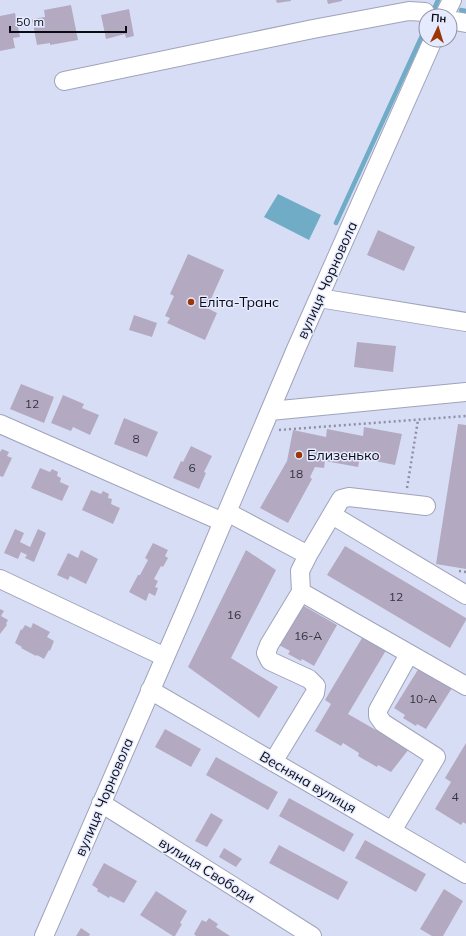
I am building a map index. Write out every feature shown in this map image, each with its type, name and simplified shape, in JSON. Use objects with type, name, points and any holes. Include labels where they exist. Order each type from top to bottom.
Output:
[{"type":"street","points":[[64,81],[313,29],[409,11],[418,12]]},
{"type":"street","name":"вулиця Чорновола","points":[[44,936],[319,298],[429,48]]},
{"type":"street","points":[[319,298],[466,322]]},
{"type":"street","points":[[270,411],[466,392]]},
{"type":"street","points":[[0,424],[225,517],[308,555]]},
{"type":"street","points":[[273,762],[315,693],[316,686],[310,679],[270,660],[266,653],[269,645],[301,592],[299,577],[300,571],[341,499],[349,497],[426,506]]},
{"type":"street","points":[[332,515],[466,595]]},
{"type":"street","points":[[0,579],[164,657]]},
{"type":"street","points":[[301,592],[466,686]]},
{"type":"street","points":[[392,831],[436,757],[383,723],[378,716],[378,710],[409,654]]},
{"type":"street","name":"Весняна вулиця","points":[[150,690],[466,874]]},
{"type":"street","name":"вулиця Свободи","points":[[101,803],[312,936]]},
{"type":"path","points":[[276,437],[279,430],[466,416]]},
{"type":"path","points":[[404,503],[418,420]]},
{"type":"water","points":[[278,194],[321,215],[309,240],[264,217]]},
{"type":"building","points":[[276,0],[291,0],[291,1],[277,3]]},
{"type":"building","points":[[327,0],[342,0],[342,1],[328,4]]},
{"type":"building","points":[[71,5],[78,40],[50,45],[50,43],[37,45],[32,19],[45,17],[44,10]]},
{"type":"building","points":[[129,9],[134,36],[126,38],[125,34],[106,39],[101,15]]},
{"type":"building","points":[[15,13],[20,37],[13,38],[15,48],[0,51],[0,16]]},
{"type":"building","points":[[378,230],[415,247],[404,271],[367,255]]},
{"type":"building","name":"Еліта-Транс","points":[[188,254],[224,270],[207,308],[217,313],[205,340],[167,323],[170,318],[165,316],[174,296],[170,294]]},
{"type":"building","points":[[134,315],[157,323],[152,337],[129,330]]},
{"type":"building","points":[[357,342],[396,346],[393,372],[354,367]]},
{"type":"building","points":[[21,384],[54,397],[44,423],[10,409]]},
{"type":"building","points":[[63,395],[84,404],[82,408],[99,415],[90,435],[73,427],[71,431],[51,423]]},
{"type":"building","points":[[124,418],[158,432],[147,457],[114,444]]},
{"type":"building","points":[[458,424],[466,425],[466,569],[436,564]]},
{"type":"building","points":[[364,427],[402,434],[395,465],[360,458],[358,467],[325,461],[324,468],[315,467],[310,477],[312,479],[288,523],[260,508],[287,461],[293,430],[326,437],[327,429],[363,436]]},
{"type":"building","points":[[191,446],[212,456],[204,472],[206,473],[199,489],[173,478],[181,461],[183,462]]},
{"type":"building","points":[[2,449],[9,452],[7,456],[12,458],[3,477],[0,476],[0,452]]},
{"type":"building","points":[[40,468],[50,472],[52,469],[58,472],[57,476],[61,478],[60,482],[69,486],[62,501],[31,488]]},
{"type":"building","points":[[91,490],[101,494],[103,491],[109,494],[108,498],[112,499],[111,504],[120,508],[113,524],[82,510]]},
{"type":"building","points":[[15,529],[24,533],[20,542],[30,547],[38,529],[46,533],[34,562],[25,558],[27,555],[21,552],[18,559],[4,553]]},
{"type":"building","points":[[153,543],[168,550],[165,556],[168,558],[163,567],[161,566],[154,579],[158,581],[155,587],[158,588],[155,596],[149,593],[146,601],[129,592],[148,560],[145,558]]},
{"type":"building","points":[[345,546],[466,618],[450,648],[327,575]]},
{"type":"building","points":[[81,550],[98,559],[86,584],[70,576],[68,580],[57,575],[68,553],[78,558]]},
{"type":"building","points":[[246,550],[276,570],[231,658],[278,687],[259,718],[188,667]]},
{"type":"building","points":[[302,605],[337,625],[314,666],[302,659],[301,661],[288,654],[290,651],[279,645]]},
{"type":"building","points":[[0,609],[4,611],[1,616],[8,620],[7,625],[0,634]]},
{"type":"building","points":[[33,623],[50,632],[47,637],[54,641],[50,651],[49,650],[44,659],[21,648],[22,647],[15,643],[21,629],[22,630],[25,625],[31,628]]},
{"type":"building","points":[[365,633],[388,647],[348,714],[409,749],[391,772],[378,765],[377,767],[358,756],[359,753],[343,743],[341,746],[315,731],[331,704],[325,700]]},
{"type":"building","points":[[419,668],[452,688],[426,729],[417,724],[416,726],[403,718],[405,715],[394,708]]},
{"type":"building","points":[[165,729],[201,749],[191,767],[155,747]]},
{"type":"building","points":[[466,743],[466,824],[463,822],[461,825],[435,809],[451,782],[445,778]]},
{"type":"building","points":[[216,757],[278,792],[268,810],[206,775]]},
{"type":"building","points":[[289,798],[354,834],[344,852],[279,816]]},
{"type":"building","points":[[211,813],[223,820],[207,847],[195,841]]},
{"type":"building","points":[[365,840],[426,874],[416,892],[355,858]]},
{"type":"building","points":[[279,845],[348,882],[338,900],[269,863]]},
{"type":"building","points":[[224,848],[242,859],[236,867],[219,857]]},
{"type":"building","points":[[104,863],[137,881],[124,903],[110,896],[109,898],[97,891],[98,889],[92,885]]},
{"type":"building","points":[[444,889],[463,901],[443,936],[432,936],[420,929]]},
{"type":"building","points":[[156,891],[187,911],[175,936],[140,915]]},
{"type":"building","points":[[209,918],[218,924],[216,927],[230,936],[196,936],[194,934],[202,920],[206,922]]},
{"type":"building","points":[[81,928],[90,934],[89,936],[76,936]]},
{"type":"waterway","points":[[434,8],[438,0]]},
{"type":"waterway","points":[[461,10],[466,11]]},
{"type":"waterway","points":[[336,223],[418,44]]},
{"type":"place","name":"Еліта-Транс","points":[[191,302]]},
{"type":"place","name":"Близенько","points":[[299,455]]}]
